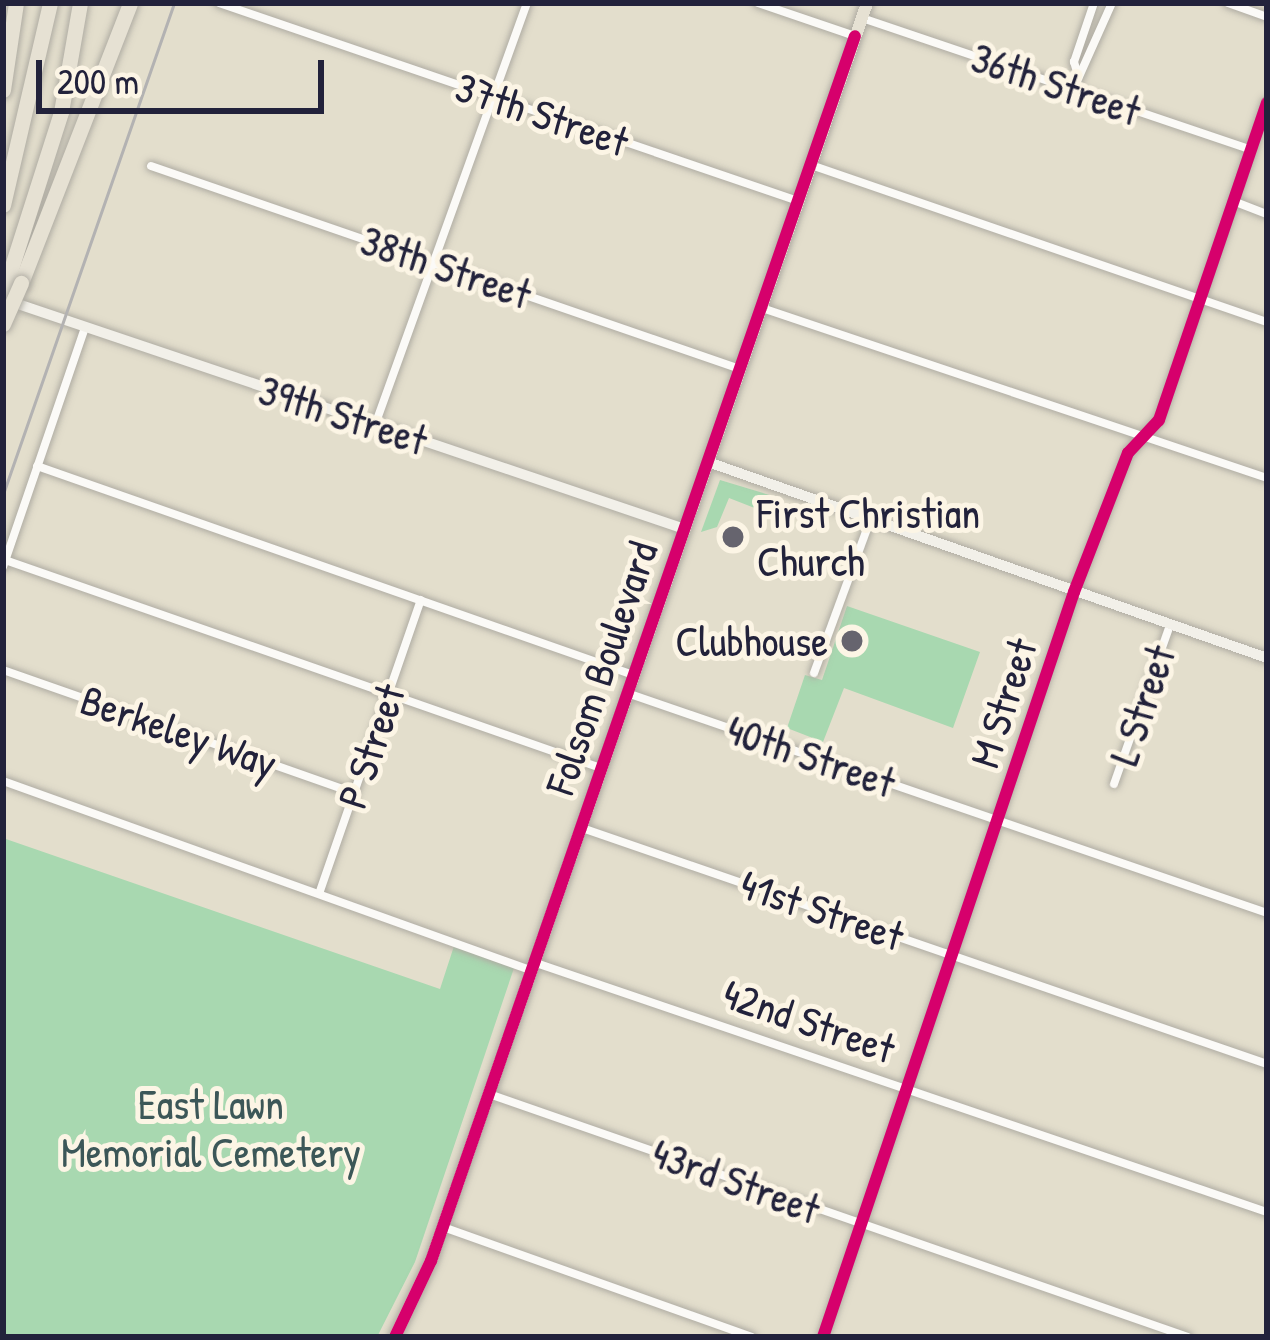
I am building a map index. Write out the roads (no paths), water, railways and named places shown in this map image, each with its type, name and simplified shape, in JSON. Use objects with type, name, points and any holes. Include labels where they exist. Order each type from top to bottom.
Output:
[{"type":"highway","points":[[3,90],[16,3]]},
{"type":"highway","points":[[3,206],[50,3]]},
{"type":"highway","points":[[3,325],[9,288],[61,112],[80,3]]},
{"type":"highway","points":[[9,288],[130,3]]},
{"type":"main road","name":"Folsom Boulevard","points":[[395,1337],[443,1227],[867,3]]},
{"type":"street","name":"37th Street","points":[[219,3],[798,201]]},
{"type":"street","points":[[375,426],[527,3]]},
{"type":"street","points":[[758,3],[855,36]]},
{"type":"street","points":[[1078,75],[1074,62],[1094,3]]},
{"type":"street","points":[[1072,90],[1078,75],[1088,68],[1112,3]]},
{"type":"street","points":[[1228,3],[1267,17]]},
{"type":"street","name":"36th Street","points":[[862,18],[1251,150]]},
{"type":"street","name":"M Street","points":[[823,1337],[1074,592],[1142,436],[1159,420],[1267,103]]},
{"type":"street","points":[[811,165],[1267,322]]},
{"type":"street","name":"38th Street","points":[[152,166],[740,368]]},
{"type":"street","points":[[1233,202],[1267,214]]},
{"type":"street","name":"39th Street","points":[[9,288],[85,327],[685,529]]},
{"type":"street","points":[[761,308],[1267,478]]},
{"type":"street","points":[[85,327],[4,563],[602,769]]},
{"type":"street","points":[[708,462],[1267,658]]},
{"type":"street","points":[[37,466],[633,674]]},
{"type":"street","points":[[814,673],[870,521]]},
{"type":"street","name":"P Street","points":[[320,892],[421,600]]},
{"type":"street","name":"L Street","points":[[1114,784],[1170,625]]},
{"type":"street","name":"Berkeley Way","points":[[3,670],[354,793]]},
{"type":"street","name":"40th Street","points":[[627,692],[1267,913]]},
{"type":"street","name":"42nd Street","points":[[3,781],[533,966],[1267,1212]]},
{"type":"street","name":"41st Street","points":[[581,827],[1267,1064]]},
{"type":"street","name":"43rd Street","points":[[489,1094],[1187,1337]]},
{"type":"street","points":[[443,1227],[752,1337]]},
{"type":"tram line","points":[[3,494],[174,3]]},
{"type":"place","name":"First Christian Church","points":[[733,537]]},
{"type":"place","name":"Clubhouse","points":[[852,641]]},
{"type":"park label","name":"East Lawn Memorial Cemetery","points":[[211,1128]]}]
